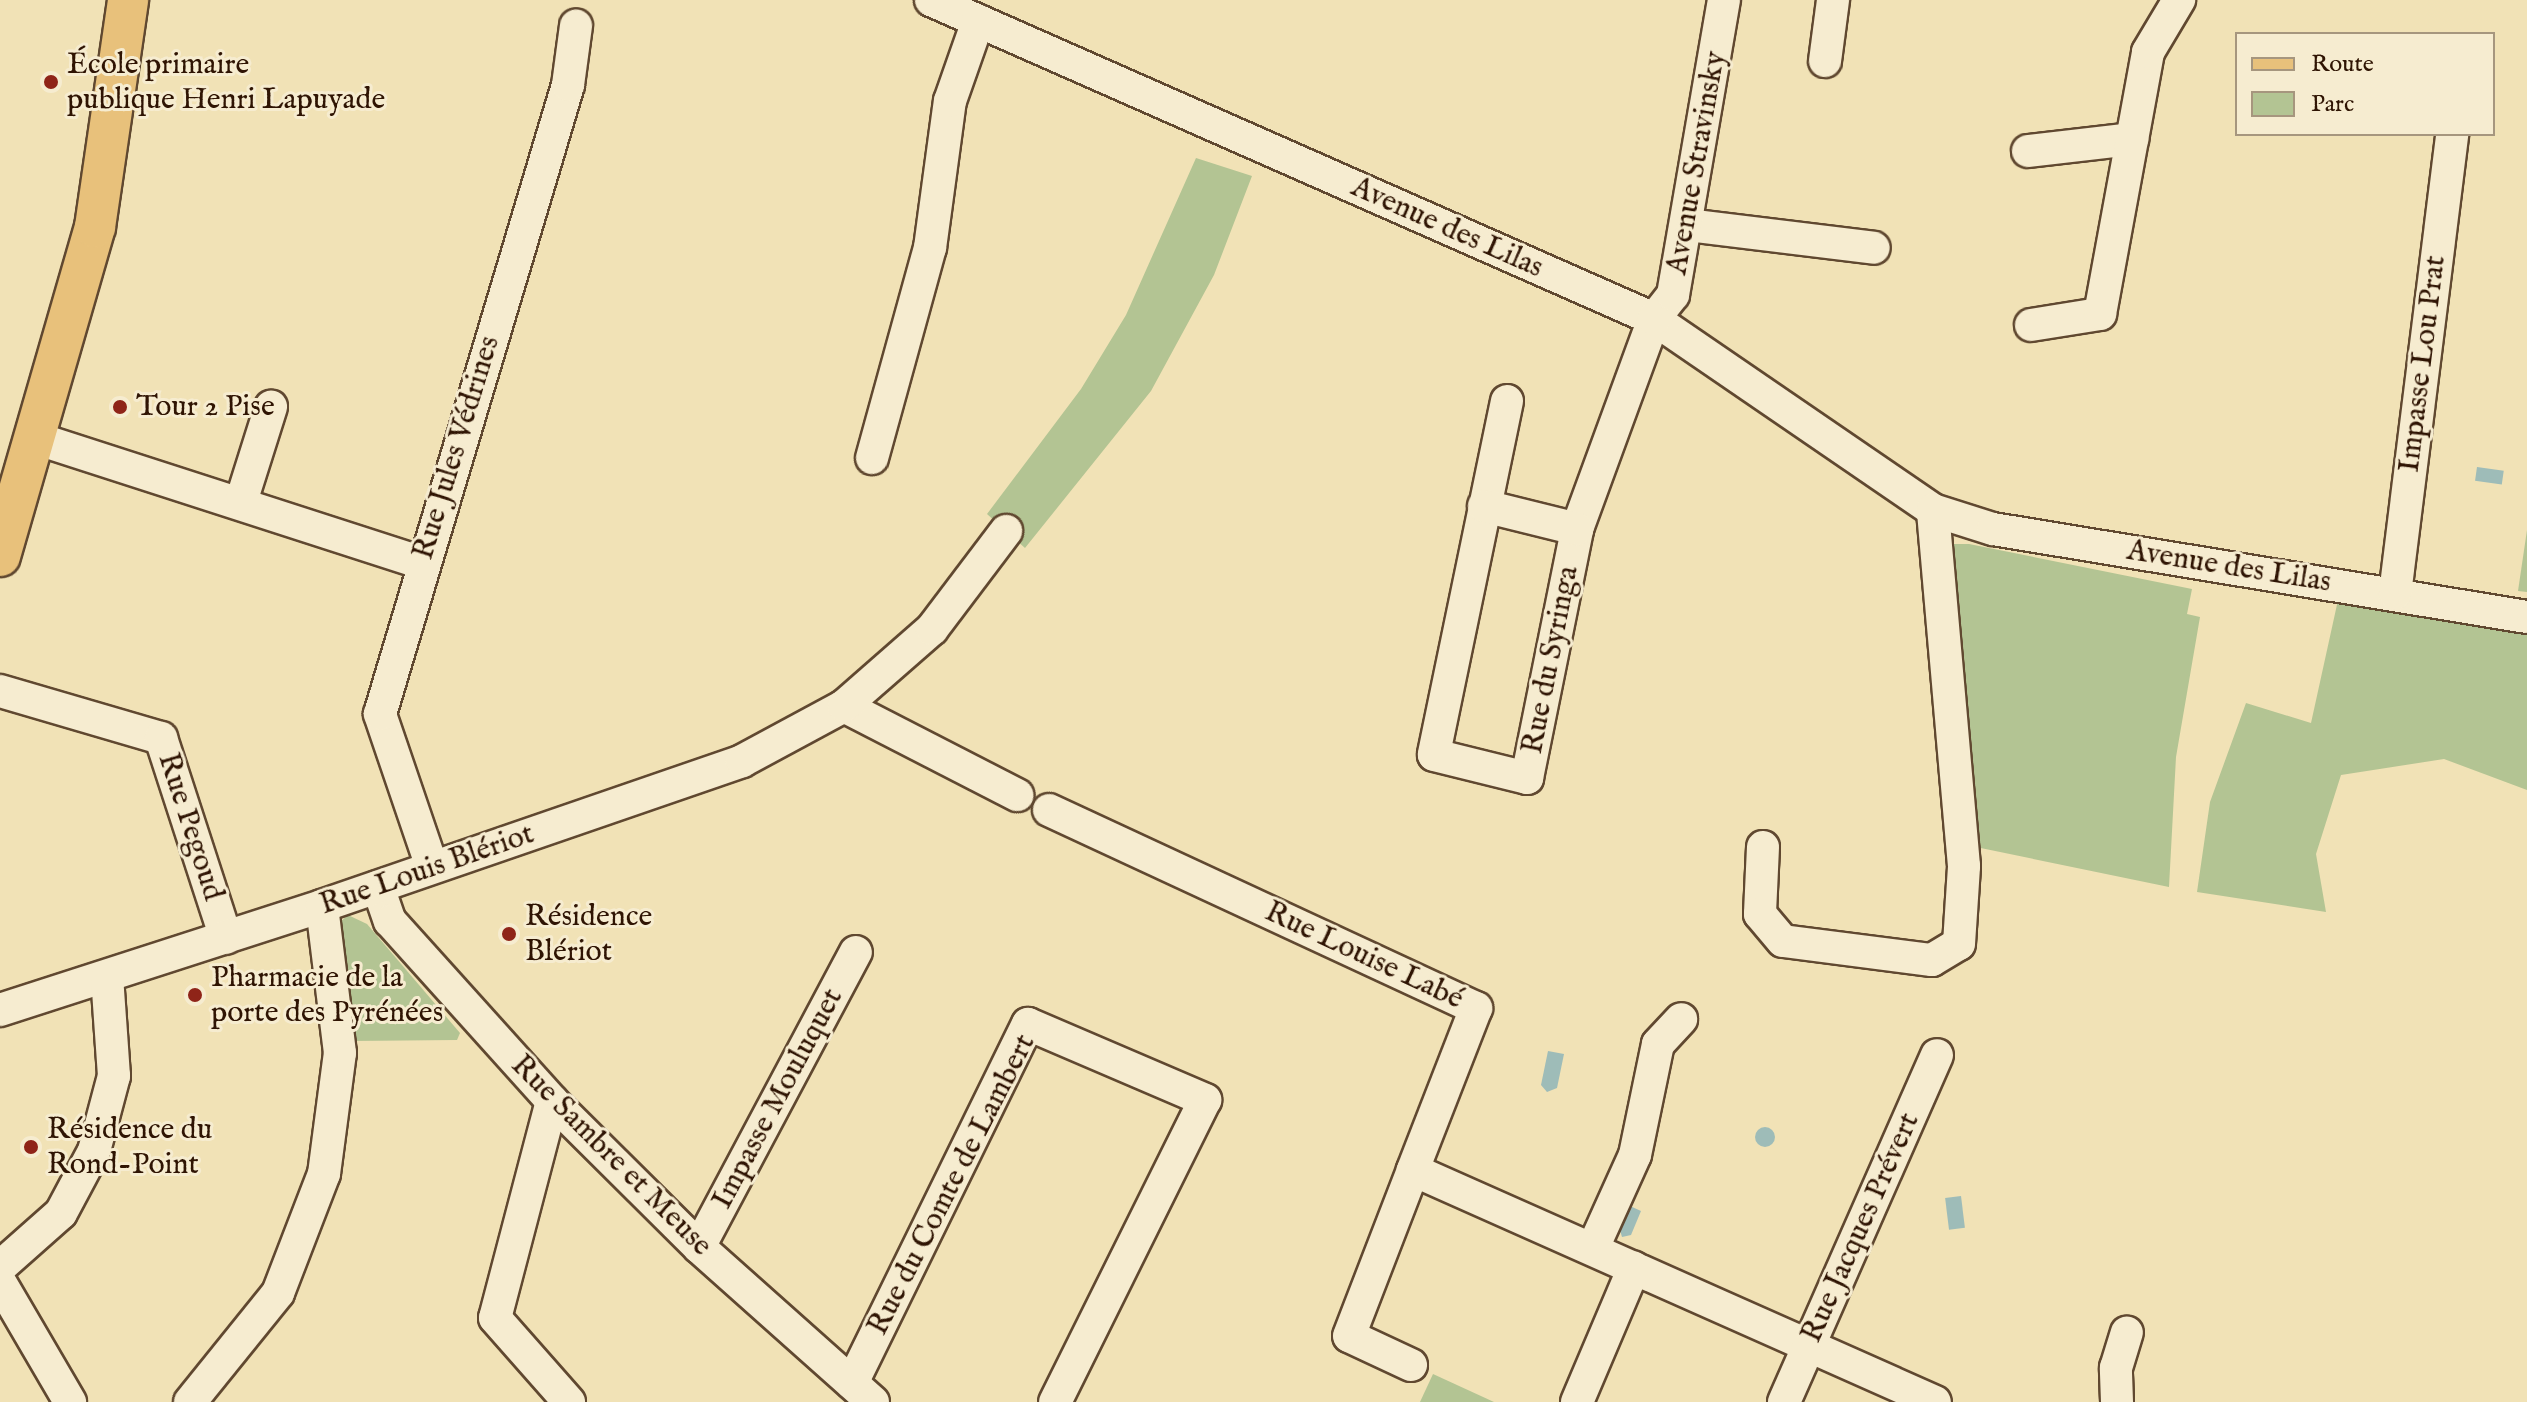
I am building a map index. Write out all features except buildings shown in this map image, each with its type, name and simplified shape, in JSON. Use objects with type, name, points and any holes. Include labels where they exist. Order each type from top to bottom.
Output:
[{"type":"main road","points":[[0,556],[95,227],[128,0]]},
{"type":"street","name":"Avenue des Lilas","points":[[931,0],[1654,319],[1933,510],[1993,529],[2527,617]]},
{"type":"street","name":"Avenue Stravinsky","points":[[1654,319],[1673,295],[1688,225],[1724,0]]},
{"type":"street","points":[[1825,61],[1833,0]]},
{"type":"street","points":[[2031,325],[2100,314],[2148,52],[2179,0]]},
{"type":"street","points":[[872,458],[930,248],[950,101],[978,21]]},
{"type":"street","name":"Rue Jules Védrines","points":[[432,867],[380,714],[422,563],[568,85],[576,26]]},
{"type":"street","name":"Impasse Lou Prat","points":[[2395,594],[2452,136]]},
{"type":"street","points":[[2028,151],[2132,139]]},
{"type":"street","points":[[1688,225],[1874,248]]},
{"type":"street","name":"Rue du Syringa","points":[[1507,401],[1434,755],[1527,778],[1577,529],[1654,319]]},
{"type":"street","points":[[241,502],[271,407]]},
{"type":"street","points":[[35,438],[241,502],[422,563]]},
{"type":"street","name":"Rue du Syringa","points":[[1484,506],[1577,529]]},
{"type":"street","points":[[1763,847],[1760,914],[1783,941],[1932,960],[1959,944],[1964,866],[1933,510]]},
{"type":"street","name":"Rue Louis Blériot","points":[[0,1010],[322,906],[742,761],[844,706],[932,629],[1006,531]]},
{"type":"street","name":"Rue Pegoud","points":[[0,691],[161,738],[226,938]]},
{"type":"street","points":[[844,706],[1017,795]]},
{"type":"street","name":"Rue Louise Labé","points":[[1049,810],[1476,1008],[1413,1170]]},
{"type":"street","name":"Rue Sambre et Meuse","points":[[378,887],[390,921],[552,1101],[699,1247],[862,1392]]},
{"type":"street","points":[[190,1402],[278,1293],[324,1174],[340,1053],[322,906]]},
{"type":"street","name":"Impasse Mouluquet","points":[[699,1247],[856,952]]},
{"type":"street","points":[[0,1267],[61,1213],[94,1151],[114,1076],[107,977]]},
{"type":"street","points":[[1593,1248],[1635,1155],[1658,1044],[1681,1019]]},
{"type":"street","name":"Rue du Comte de Lambert","points":[[862,1392],[1028,1024],[1205,1100],[1055,1402]]},
{"type":"street","name":"Rue Jacques Prévert","points":[[1784,1402],[1937,1055]]},
{"type":"street","points":[[552,1101],[495,1318],[569,1402]]},
{"type":"street","points":[[1411,1365],[1349,1336],[1413,1170],[1935,1402]]},
{"type":"street","points":[[1577,1402],[1634,1268]]},
{"type":"street","points":[[0,1282],[70,1402]]},
{"type":"street","points":[[2117,1402],[2116,1368],[2127,1333]]},
{"type":"green space","points":[[1196,158],[1252,176],[1214,275],[1151,391],[1025,548],[987,514],[1081,389],[1126,315]]},
{"type":"green space","points":[[2527,530],[2527,592],[2518,591]]},
{"type":"green space","points":[[1949,544],[1969,544],[2192,589],[2187,614],[2200,617],[2176,757],[2169,887],[1971,846]]},
{"type":"green space","points":[[2338,600],[2527,635],[2527,790],[2444,759],[2341,775],[2316,854],[2326,912],[2197,892],[2210,802],[2246,703],[2311,723]]},
{"type":"green space","points":[[348,915],[367,924],[460,1033],[457,1040],[351,1041],[340,922]]},
{"type":"green space","points":[[1433,1374],[1494,1402],[1420,1402]]},
{"type":"water","points":[[2477,467],[2504,471],[2502,485],[2475,481]]},
{"type":"water","points":[[1548,1051],[1564,1054],[1557,1088],[1547,1092],[1541,1085]]},
{"type":"water","points":[[1761,1127],[1769,1127],[1775,1137],[1769,1147],[1761,1147],[1755,1141],[1755,1133]]},
{"type":"water","points":[[1961,1196],[1965,1228],[1949,1230],[1945,1198]]},
{"type":"water","points":[[1630,1206],[1641,1211],[1631,1235],[1622,1237],[1619,1227]]},
{"type":"place","name":"École primaire publique Henri Lapuyade","points":[[51,82]]},
{"type":"place","name":"Tour 2 Pise","points":[[120,407]]},
{"type":"place","name":"Résidence Blériot","points":[[509,934]]},
{"type":"place","name":"Pharmacie de la porte des Pyrénées","points":[[195,995]]},
{"type":"place","name":"Résidence du Rond-Point","points":[[31,1147]]}]
